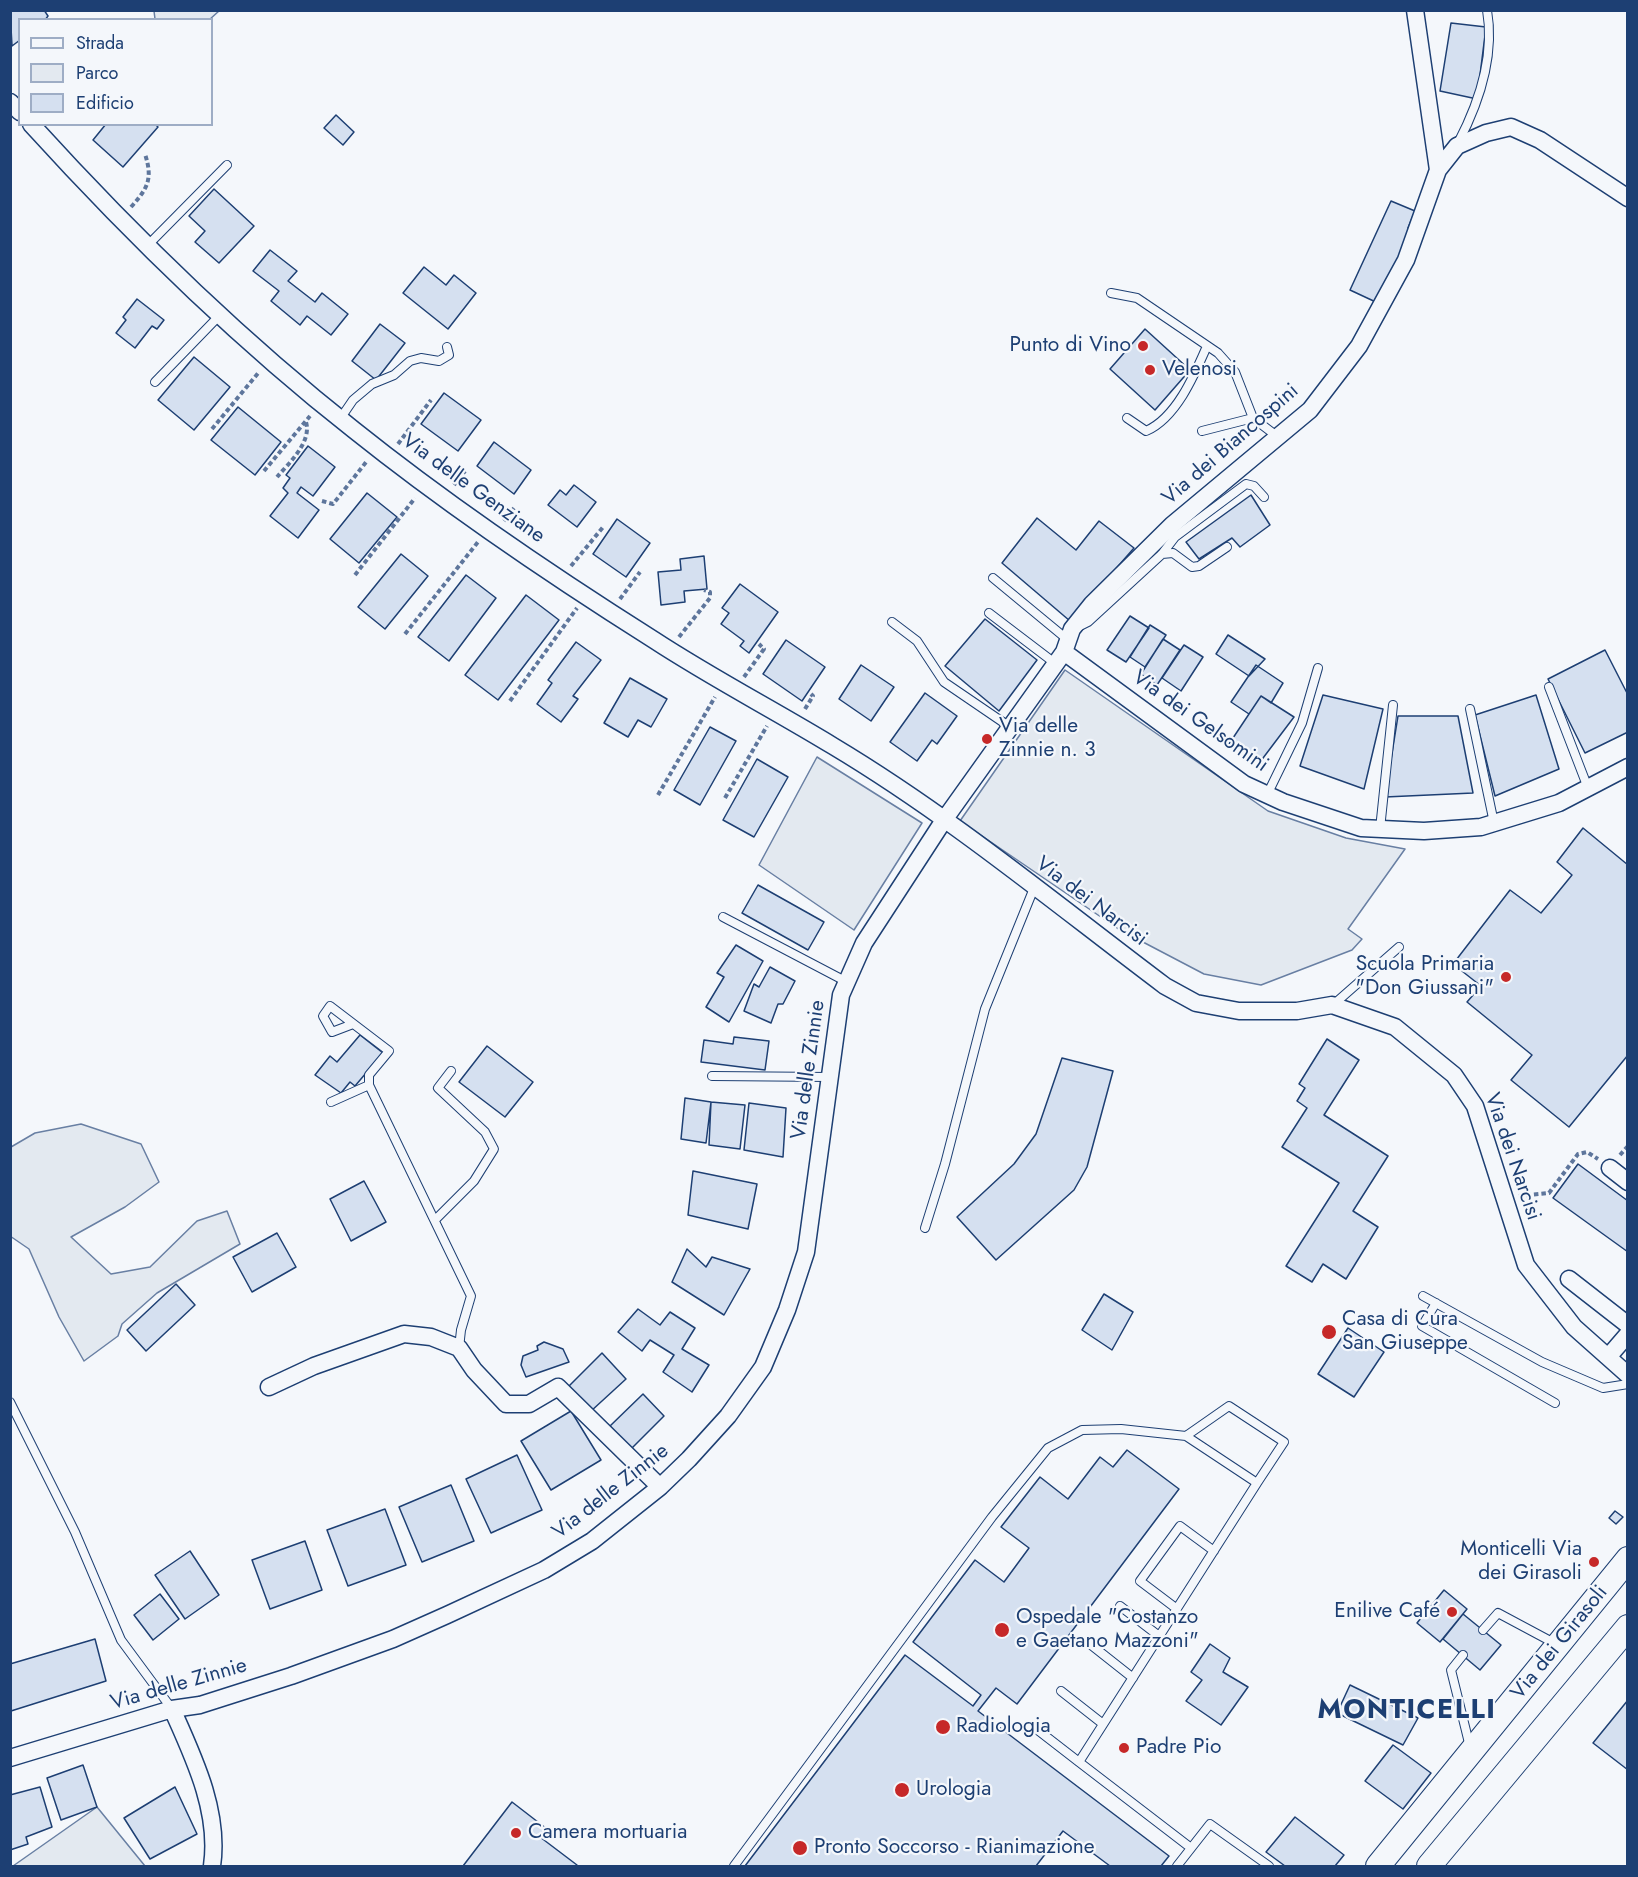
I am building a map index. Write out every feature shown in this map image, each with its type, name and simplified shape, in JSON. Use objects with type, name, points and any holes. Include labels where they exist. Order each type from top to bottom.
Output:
[{"type":"main road","name":"Via dei Girasoli","points":[[1378,1866],[1628,1559]]},
{"type":"main road","name":"Via dei Girasoli","points":[[1429,1866],[1628,1628]]},
{"type":"street","name":"Via dei Biancospini","points":[[1065,646],[1092,604],[1172,525],[1310,410],[1359,346],[1406,260],[1438,170],[1415,10]]},
{"type":"street","name":"Via delle Genziane","points":[[33,126],[147,247],[269,361],[383,452],[488,530],[561,579],[670,650],[834,747],[944,820]]},
{"type":"street","points":[[1438,170],[1457,146],[1486,133],[1511,127],[1540,140],[1628,198]]},
{"type":"street","name":"Via delle Zinnie","points":[[10,1758],[172,1709],[200,1705],[291,1676],[447,1616],[544,1570],[592,1541],[660,1487],[728,1416],[763,1367],[787,1310],[806,1252],[841,995],[864,943],[944,820],[1065,646]]},
{"type":"street","name":"Via dei Gelsomini","points":[[1065,646],[1214,764],[1244,784],[1267,795],[1361,828],[1424,831],[1481,827],[1559,803],[1628,767]]},
{"type":"street","name":"Via dei Narcisi","points":[[944,820],[1165,986],[1196,1003],[1239,1011],[1297,1011],[1332,1005],[1395,1027],[1454,1075],[1475,1106],[1526,1265],[1574,1327],[1628,1374]]},
{"type":"street","points":[[1610,1168],[1628,1182]]},
{"type":"street","points":[[1569,1279],[1628,1325]]},
{"type":"street","points":[[269,1387],[314,1366],[404,1334],[431,1336],[459,1348],[474,1370],[506,1404],[529,1404],[558,1387],[660,1487]]},
{"type":"street","points":[[1609,1356],[1628,1334]]},
{"type":"street","points":[[172,1709],[198,1767],[213,1829],[212,1866]]},
{"type":"lane","points":[[1457,146],[1473,116],[1485,78],[1487,10]]},
{"type":"lane","points":[[147,247],[227,165]]},
{"type":"lane","points":[[1111,293],[1137,298],[1207,346],[1235,372],[1253,418],[1279,437]]},
{"type":"lane","points":[[155,382],[220,315]]},
{"type":"lane","points":[[1127,418],[1146,431],[1161,425],[1194,375],[1207,346]]},
{"type":"lane","points":[[340,419],[353,400],[372,384],[394,375],[410,361],[421,358],[438,361],[449,355],[447,347]]},
{"type":"lane","points":[[1202,430],[1253,418]]},
{"type":"lane","points":[[1065,646],[1162,554],[1175,537],[1246,484],[1254,486],[1264,497]]},
{"type":"lane","points":[[1162,554],[1173,553],[1192,567],[1198,566],[1227,547]]},
{"type":"lane","points":[[993,578],[1065,646]]},
{"type":"lane","points":[[989,613],[1065,646]]},
{"type":"lane","points":[[892,622],[917,640],[944,682],[1010,727]]},
{"type":"lane","points":[[1267,795],[1302,723],[1318,668]]},
{"type":"lane","points":[[1549,687],[1589,788]]},
{"type":"lane","points":[[1380,829],[1393,705]]},
{"type":"lane","points":[[1470,709],[1494,824]]},
{"type":"lane","points":[[925,1228],[945,1164],[985,1009],[1034,888]]},
{"type":"lane","points":[[723,917],[847,982]]},
{"type":"lane","points":[[1332,1005],[1399,948]]},
{"type":"lane","points":[[353,1024],[389,1052],[369,1075],[369,1085],[471,1296],[461,1330],[459,1348]]},
{"type":"lane","points":[[435,1220],[474,1181],[494,1149],[485,1132],[438,1088],[451,1071]]},
{"type":"lane","points":[[712,1076],[830,1077]]},
{"type":"lane","points":[[331,1102],[369,1085]]},
{"type":"lane","points":[[1423,1296],[1542,1362],[1603,1388],[1628,1384]]},
{"type":"lane","points":[[1436,1303],[1422,1326],[1555,1403]]},
{"type":"lane","points":[[10,1402],[75,1532],[121,1640],[172,1709]]},
{"type":"lane","points":[[1078,1762],[1284,1442],[1229,1406],[1186,1436]]},
{"type":"lane","points":[[734,1866],[992,1517],[1048,1448],[1082,1430],[1121,1429],[1186,1436],[1257,1483]]},
{"type":"lane","points":[[1177,1609],[1140,1581],[1180,1526],[1214,1551]]},
{"type":"lane","points":[[1120,1606],[1159,1636]]},
{"type":"lane","points":[[1483,1630],[1498,1613],[1559,1646]]},
{"type":"lane","points":[[1090,1644],[1132,1678]]},
{"type":"lane","points":[[1463,1655],[1451,1671],[1472,1752]]},
{"type":"lane","points":[[1061,1691],[1104,1724]]},
{"type":"lane","points":[[1039,1731],[1191,1848]]},
{"type":"lane","points":[[1178,1866],[1210,1824],[1269,1866]]},
{"type":"path","points":[[120,219],[149,184],[149,167],[145,154]]},
{"type":"path","points":[[212,429],[269,361]]},
{"type":"path","points":[[322,501],[333,504],[431,400]]},
{"type":"path","points":[[264,471],[320,403]]},
{"type":"path","points":[[277,477],[306,439],[309,430],[306,422]]},
{"type":"path","points":[[355,575],[426,484]]},
{"type":"path","points":[[561,579],[604,526]]},
{"type":"path","points":[[405,634],[488,530]]},
{"type":"path","points":[[610,611],[640,572]]},
{"type":"path","points":[[670,650],[710,598],[710,592],[704,590]]},
{"type":"path","points":[[510,701],[586,595]]},
{"type":"path","points":[[658,795],[729,686],[764,649],[759,644]]},
{"type":"path","points":[[725,798],[774,713]]},
{"type":"path","points":[[1503,1197],[1549,1193],[1578,1154],[1587,1152],[1610,1168]]},
{"type":"green space","points":[[154,10],[219,11],[211,18],[155,18]]},
{"type":"green space","points":[[1065,670],[1268,811],[1346,838],[1405,849],[1348,929],[1362,939],[1352,950],[1261,985],[1204,974],[1120,930],[960,821]]},
{"type":"green space","points":[[817,757],[922,823],[854,930],[759,865]]},
{"type":"green space","points":[[81,1124],[141,1144],[159,1182],[125,1207],[71,1237],[111,1274],[150,1267],[197,1221],[227,1211],[240,1244],[157,1293],[122,1324],[118,1336],[84,1361],[59,1317],[29,1249],[10,1236],[11,1147],[35,1133]]},
{"type":"green space","points":[[97,1807],[145,1866],[13,1866]]},
{"type":"building","points":[[10,10],[44,10],[48,16],[46,18],[18,18],[18,42],[12,46]]},
{"type":"building","points":[[1451,23],[1486,27],[1477,99],[1440,91]]},
{"type":"building","points":[[336,115],[354,132],[343,145],[324,128]]},
{"type":"building","points":[[104,126],[158,127],[123,167],[93,140]]},
{"type":"building","points":[[214,189],[254,226],[219,263],[195,242],[205,231],[189,216]]},
{"type":"building","points":[[1391,201],[1415,211],[1408,228],[1414,232],[1380,304],[1350,290]]},
{"type":"building","points":[[270,250],[297,271],[288,281],[315,302],[322,293],[348,314],[331,335],[307,316],[300,325],[271,301],[279,291],[253,271]]},
{"type":"building","points":[[424,267],[446,285],[454,275],[476,293],[448,329],[403,293]]},
{"type":"building","points":[[137,299],[164,320],[157,329],[152,326],[135,348],[116,333],[126,320],[123,317]]},
{"type":"building","points":[[380,324],[405,343],[376,380],[352,361]]},
{"type":"building","name":"Velenosi","points":[[1145,329],[1190,370],[1155,410],[1110,369]]},
{"type":"building","points":[[194,357],[230,387],[194,430],[158,400]]},
{"type":"building","points":[[444,393],[481,420],[458,451],[421,424]]},
{"type":"building","points":[[238,407],[281,442],[255,475],[211,440]]},
{"type":"building","points":[[494,442],[531,470],[514,494],[477,466]]},
{"type":"building","points":[[308,446],[335,467],[313,496],[301,487],[297,493],[319,510],[298,538],[270,516],[288,493],[283,488],[290,478],[286,475]]},
{"type":"building","points":[[574,485],[596,502],[577,527],[548,505],[560,490],[566,495]]},
{"type":"building","points":[[367,493],[397,517],[359,563],[330,539]]},
{"type":"building","points":[[1251,495],[1270,525],[1240,547],[1232,538],[1199,559],[1186,542]]},
{"type":"building","points":[[1037,518],[1076,550],[1099,521],[1134,548],[1070,621],[1002,563]]},
{"type":"building","points":[[617,519],[650,543],[626,577],[593,554]]},
{"type":"building","points":[[401,554],[428,576],[385,629],[358,607]]},
{"type":"building","points":[[704,556],[707,589],[684,591],[685,602],[661,605],[658,572],[681,570],[680,559]]},
{"type":"building","points":[[466,575],[496,598],[449,661],[418,637]]},
{"type":"building","points":[[740,584],[778,612],[749,653],[740,646],[744,641],[721,624],[729,613],[722,608]]},
{"type":"building","points":[[526,595],[559,620],[498,700],[465,675]]},
{"type":"building","points":[[1130,616],[1149,628],[1126,662],[1107,650]]},
{"type":"building","points":[[985,619],[1037,660],[999,711],[945,666]]},
{"type":"building","points":[[1150,625],[1166,635],[1145,667],[1130,657]]},
{"type":"building","points":[[1228,635],[1265,659],[1249,676],[1216,654]]},
{"type":"building","points":[[1163,639],[1180,650],[1157,685],[1141,674]]},
{"type":"building","points":[[786,640],[825,667],[802,701],[763,674]]},
{"type":"building","points":[[576,642],[601,660],[573,696],[578,699],[561,722],[537,704],[552,683],[548,680]]},
{"type":"building","points":[[1184,645],[1203,657],[1181,691],[1162,678]]},
{"type":"building","points":[[1605,650],[1628,695],[1628,732],[1585,753],[1548,679]]},
{"type":"building","points":[[861,665],[894,687],[871,721],[839,699]]},
{"type":"building","points":[[1256,665],[1283,683],[1271,703],[1261,696],[1249,714],[1231,702]]},
{"type":"building","points":[[630,678],[667,699],[651,727],[638,720],[628,737],[604,723]]},
{"type":"building","points":[[925,693],[957,716],[937,744],[932,740],[917,761],[890,742]]},
{"type":"building","points":[[1323,695],[1383,709],[1364,789],[1300,766]]},
{"type":"building","points":[[1536,695],[1559,769],[1495,796],[1475,715]]},
{"type":"building","points":[[1261,696],[1294,717],[1257,766],[1229,744]]},
{"type":"building","points":[[1398,716],[1458,716],[1473,793],[1385,797]]},
{"type":"building","points":[[710,727],[736,741],[700,805],[674,790]]},
{"type":"building","points":[[757,759],[788,777],[754,837],[723,820]]},
{"type":"building","points":[[1583,828],[1628,865],[1628,1055],[1569,1127],[1511,1080],[1532,1055],[1467,1002],[1481,986],[1453,964],[1510,890],[1541,913],[1572,875],[1557,862]]},
{"type":"building","points":[[758,885],[824,922],[808,950],[742,913]]},
{"type":"building","points":[[736,945],[763,961],[729,1022],[706,1007],[724,977],[717,973]]},
{"type":"building","points":[[770,967],[795,981],[783,1004],[778,1004],[771,1023],[744,1011],[754,984],[759,987]]},
{"type":"building","points":[[360,1035],[383,1053],[355,1086],[350,1082],[341,1093],[315,1075],[330,1056],[337,1062]]},
{"type":"building","points":[[734,1037],[769,1041],[765,1070],[701,1062],[704,1040],[733,1044]]},
{"type":"building","points":[[1327,1039],[1359,1060],[1324,1115],[1388,1156],[1353,1211],[1378,1227],[1346,1279],[1323,1264],[1312,1282],[1286,1266],[1339,1183],[1282,1147],[1307,1108],[1297,1101],[1305,1088],[1299,1084]]},
{"type":"building","points":[[487,1046],[533,1082],[505,1117],[459,1082]]},
{"type":"building","points":[[1062,1058],[1113,1071],[1087,1167],[1074,1190],[996,1260],[957,1217],[1014,1164],[1036,1134]]},
{"type":"building","points":[[685,1098],[711,1102],[706,1143],[681,1139]]},
{"type":"building","points":[[711,1102],[745,1105],[740,1149],[709,1145]]},
{"type":"building","points":[[749,1103],[786,1108],[783,1157],[744,1150]]},
{"type":"building","points":[[1578,1164],[1628,1201],[1628,1252],[1553,1198]]},
{"type":"building","points":[[693,1171],[757,1184],[748,1229],[688,1215]]},
{"type":"building","points":[[364,1181],[386,1222],[351,1241],[330,1199]]},
{"type":"building","points":[[277,1233],[296,1267],[252,1292],[233,1257]]},
{"type":"building","points":[[687,1249],[706,1267],[712,1257],[750,1269],[724,1315],[672,1282]]},
{"type":"building","points":[[176,1284],[195,1305],[146,1351],[127,1330]]},
{"type":"building","points":[[1104,1294],[1133,1312],[1112,1350],[1082,1330]]},
{"type":"building","points":[[638,1309],[660,1325],[670,1312],[695,1328],[682,1349],[709,1365],[692,1392],[663,1372],[674,1355],[650,1340],[642,1351],[618,1332]]},
{"type":"building","points":[[1348,1328],[1384,1352],[1354,1397],[1318,1374]]},
{"type":"building","points":[[544,1342],[563,1349],[569,1362],[526,1377],[521,1365],[523,1356],[538,1350],[537,1346]]},
{"type":"building","points":[[602,1353],[626,1379],[590,1412],[568,1387]]},
{"type":"building","points":[[643,1394],[664,1416],[630,1450],[610,1426]]},
{"type":"building","points":[[571,1411],[601,1460],[551,1490],[521,1441]]},
{"type":"building","points":[[1127,1450],[1179,1489],[1017,1704],[996,1688],[978,1711],[1169,1856],[1161,1866],[1110,1866],[1063,1831],[1036,1866],[745,1866],[905,1655],[973,1706],[981,1695],[913,1642],[975,1560],[1004,1582],[1029,1548],[1001,1527],[1040,1477],[1068,1499],[1100,1457],[1113,1467]]},
{"type":"building","points":[[517,1455],[542,1510],[491,1533],[466,1479]]},
{"type":"building","points":[[451,1485],[474,1541],[422,1562],[399,1507]]},
{"type":"building","points":[[385,1509],[406,1565],[348,1586],[327,1530]]},
{"type":"building","points":[[1615,1511],[1623,1517],[1616,1524],[1609,1518]]},
{"type":"building","points":[[305,1541],[322,1590],[270,1609],[252,1560]]},
{"type":"building","points":[[190,1551],[219,1595],[185,1619],[155,1575]]},
{"type":"building","points":[[1444,1590],[1467,1609],[1440,1642],[1417,1623]]},
{"type":"building","points":[[160,1594],[179,1619],[153,1640],[134,1615]]},
{"type":"building","points":[[1463,1614],[1501,1645],[1480,1670],[1443,1639]]},
{"type":"building","points":[[95,1639],[106,1681],[11,1711],[10,1664]]},
{"type":"building","points":[[1210,1644],[1230,1658],[1223,1672],[1248,1687],[1221,1725],[1186,1701],[1202,1680],[1191,1672]]},
{"type":"building","points":[[1350,1685],[1418,1718],[1403,1745],[1337,1713]]},
{"type":"building","points":[[1628,1700],[1628,1770],[1593,1743]]},
{"type":"building","points":[[1393,1745],[1431,1773],[1403,1809],[1365,1781]]},
{"type":"building","points":[[83,1765],[97,1807],[61,1820],[47,1778]]},
{"type":"building","points":[[40,1787],[52,1827],[26,1837],[28,1844],[10,1850],[10,1795]]},
{"type":"building","points":[[175,1787],[197,1834],[150,1859],[124,1818]]},
{"type":"building","name":"Camera mortuaria","points":[[512,1802],[547,1829],[540,1837],[577,1865],[463,1866]]},
{"type":"building","points":[[1295,1817],[1344,1855],[1335,1866],[1285,1866],[1266,1852]]},
{"type":"place","name":"Punto di Vino","points":[[1143,346]]},
{"type":"place","name":"Velenosi","points":[[1150,370]]},
{"type":"place","name":"Via delle Zinnie n. 3","points":[[987,739]]},
{"type":"place","name":"Scuola Primaria \"Don Giussani\"","points":[[1506,977]]},
{"type":"place","name":"Casa di Cura San Giuseppe","points":[[1329,1332]]},
{"type":"place","name":"Monticelli Via dei Girasoli","points":[[1594,1562]]},
{"type":"place","name":"Enilive Café","points":[[1452,1612]]},
{"type":"place","name":"Ospedale \"Costanzo e Gaetano Mazzoni\"","points":[[1002,1630]]},
{"type":"place","name":"Radiologia","points":[[943,1727]]},
{"type":"place","name":"Padre Pio","points":[[1124,1748]]},
{"type":"place","name":"Urologia","points":[[902,1790]]},
{"type":"place","name":"Camera mortuaria","points":[[516,1833]]},
{"type":"place","name":"Pronto Soccorso - Rianimazione","points":[[800,1848]]},
{"type":"district","name":"MONTICELLI","points":[[1407,1711]]}]
